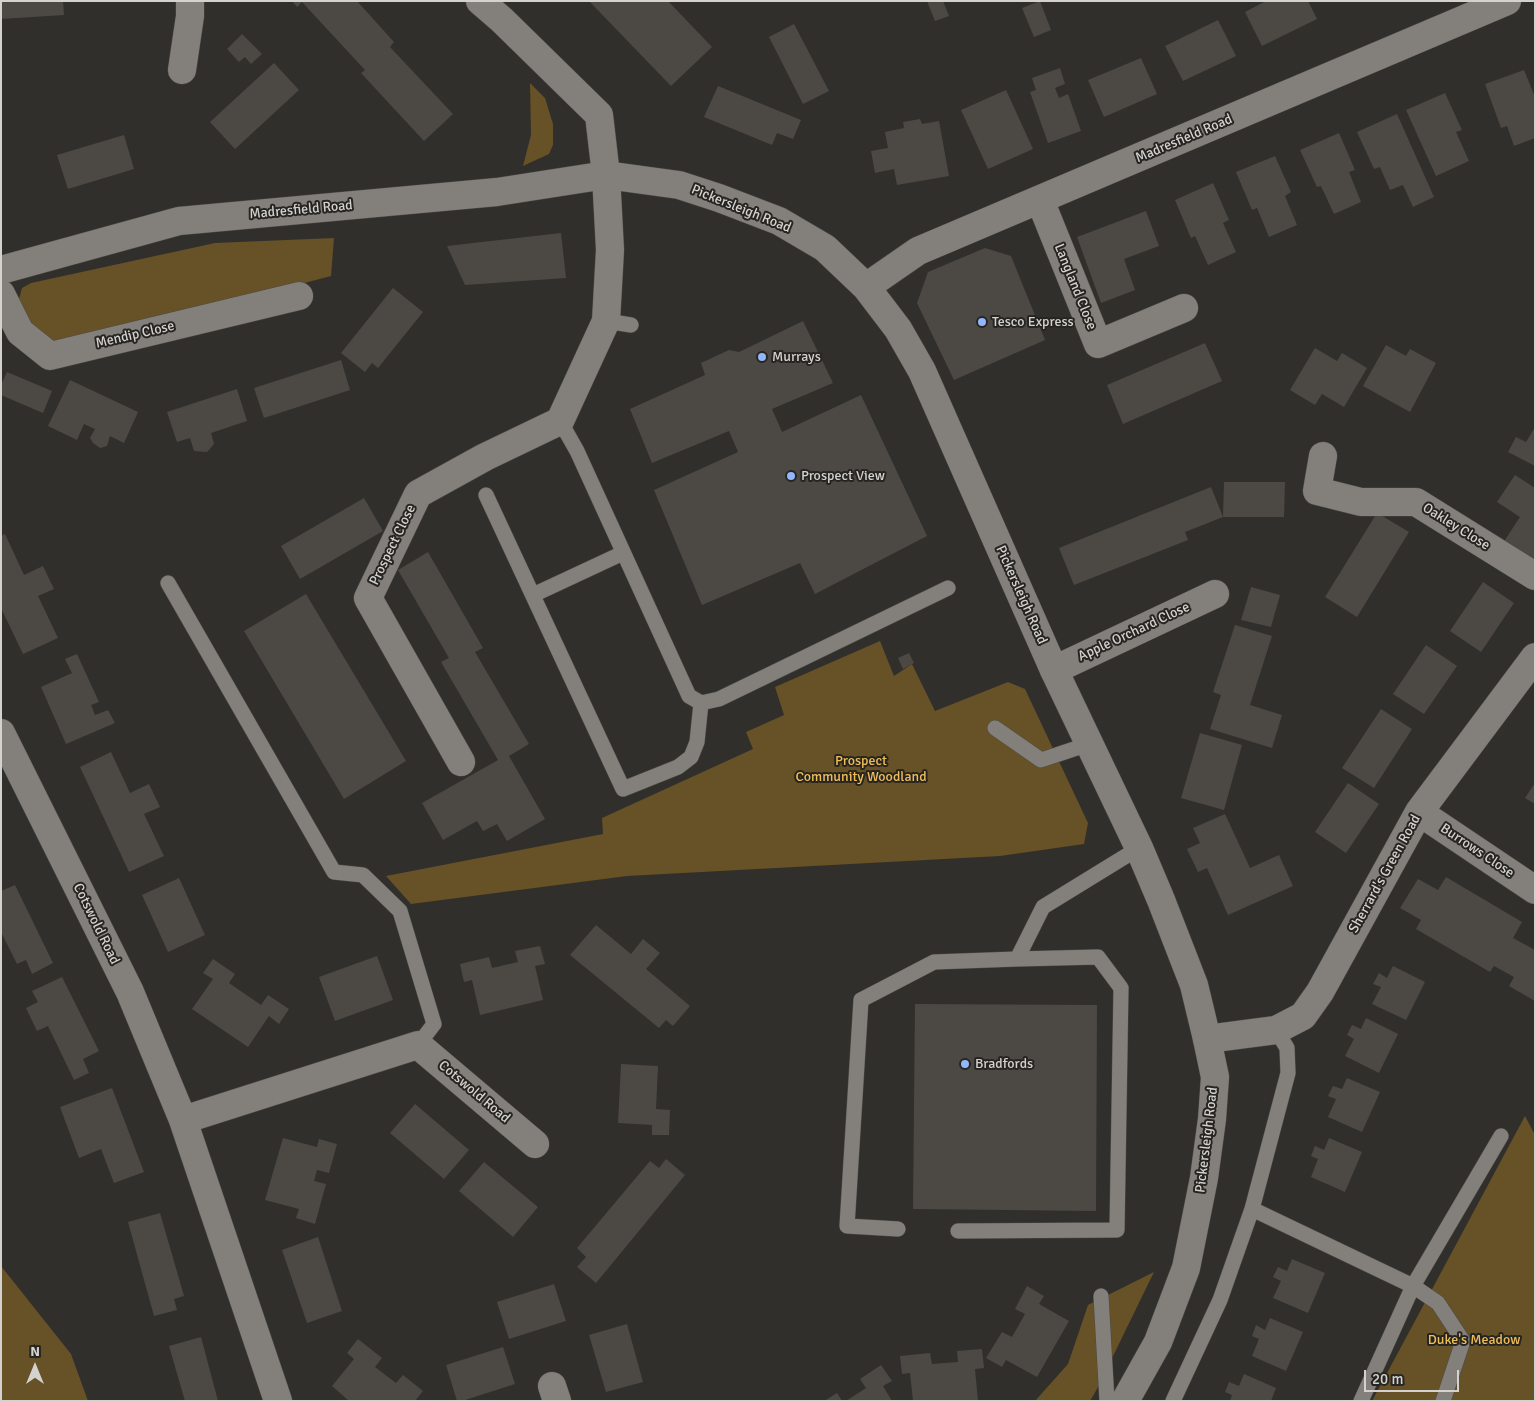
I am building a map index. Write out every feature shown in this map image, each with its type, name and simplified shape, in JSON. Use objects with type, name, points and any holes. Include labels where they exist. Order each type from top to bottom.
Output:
[{"type":"street","points":[[182,70],[190,16],[190,1]]},
{"type":"street","points":[[480,1],[509,26],[599,115],[606,174],[610,250],[619,323],[560,420]]},
{"type":"street","name":"Madresfield Road","points":[[866,287],[918,251],[1507,1]]},
{"type":"street","name":"Madresfield Road","points":[[1,270],[180,221],[497,192],[606,174]]},
{"type":"street","name":"Pickersleigh Road","points":[[606,174],[679,184],[779,221],[825,248],[866,287],[898,329],[922,371],[1054,670],[1139,848],[1194,985],[1214,1077],[1212,1119],[1204,1178],[1186,1268],[1158,1342],[1126,1401]]},
{"type":"street","name":"Langland Close","points":[[1040,200],[1098,344],[1184,308]]},
{"type":"street","name":"Mendip Close","points":[[1,294],[20,332],[50,356],[299,296]]},
{"type":"street","name":"Prospect Close","points":[[461,762],[368,598],[418,494],[485,457],[560,420]]},
{"type":"street","name":"Oakley Close","points":[[1323,456],[1317,490],[1361,502],[1416,502],[1535,576]]},
{"type":"street","name":"Apple Orchard Close","points":[[1054,670],[1214,594]]},
{"type":"street","name":"Sherrard's Green Road","points":[[1207,1039],[1276,1030],[1303,1016],[1320,992],[1418,812],[1535,657]]},
{"type":"street","name":"Cotswold Road","points":[[1,732],[130,992],[183,1120],[278,1401]]},
{"type":"street","name":"Burrows Close","points":[[1418,812],[1535,890]]},
{"type":"street","points":[[183,1120],[418,1045]]},
{"type":"street","name":"Cotswold Road","points":[[418,1045],[535,1144]]},
{"type":"lane","points":[[560,420],[577,451],[689,696],[701,703],[719,699],[948,588]]},
{"type":"lane","points":[[486,495],[623,789],[678,766],[691,757],[697,742],[701,703]]},
{"type":"lane","points":[[533,595],[623,553]]},
{"type":"lane","points":[[168,583],[334,872],[363,875],[400,911],[434,1024],[418,1045]]},
{"type":"lane","points":[[995,728],[1041,760],[1089,744]]},
{"type":"lane","points":[[1017,959],[1043,907],[1139,848]]},
{"type":"lane","points":[[898,1229],[848,1226],[861,1000],[934,962],[1098,957],[1120,988],[1117,1230],[958,1231]]},
{"type":"lane","points":[[1174,1401],[1220,1300],[1252,1209],[1288,1073],[1286,1048],[1276,1030]]},
{"type":"lane","points":[[1361,1401],[1413,1286],[1501,1136]]},
{"type":"lane","points":[[1252,1209],[1413,1286],[1438,1303],[1463,1341],[1443,1401]]},
{"type":"lane","points":[[1101,1296],[1106,1401]]},
{"type":"green space","points":[[530,83],[545,98],[553,124],[553,145],[549,154],[523,166],[531,135]]},
{"type":"green space","points":[[334,238],[331,276],[142,326],[54,346],[31,330],[19,299],[22,288],[31,283],[215,243]]},
{"type":"green space","name":"Prospect Community Woodland","points":[[880,641],[894,676],[912,664],[935,711],[1008,682],[1025,689],[1088,823],[1084,844],[1000,856],[627,876],[411,904],[386,876],[603,834],[602,818],[753,749],[746,732],[784,715],[775,687]]},
{"type":"green space","name":"Duke's Meadow","points":[[1525,1116],[1535,1135],[1535,1401],[1372,1401]]},
{"type":"green space","points":[[1,1266],[71,1354],[88,1401],[1,1401]]},
{"type":"green space","points":[[1154,1272],[1090,1401],[1035,1401],[1068,1364],[1088,1305]]},
{"type":"building","points":[[1,1],[63,1],[64,15],[1,19]]},
{"type":"building","points":[[292,1],[357,1],[394,42],[390,47],[453,114],[424,141],[361,73],[365,70],[302,2],[297,7]]},
{"type":"building","points":[[589,1],[668,1],[712,47],[671,86]]},
{"type":"building","points":[[927,1],[943,1],[949,16],[935,21]]},
{"type":"building","points":[[1040,1],[1051,30],[1034,37],[1022,8]]},
{"type":"building","points":[[1266,1],[1308,1],[1317,19],[1262,46],[1245,12]]},
{"type":"building","points":[[1218,20],[1236,56],[1183,81],[1165,46]]},
{"type":"building","points":[[794,24],[829,91],[803,104],[769,37]]},
{"type":"building","points":[[242,34],[262,54],[251,64],[245,57],[239,62],[227,49]]},
{"type":"building","points":[[1141,58],[1157,94],[1104,117],[1088,80]]},
{"type":"building","points":[[274,63],[299,90],[235,149],[210,122]]},
{"type":"building","points":[[1060,68],[1065,84],[1055,88],[1059,98],[1068,94],[1081,131],[1048,143],[1030,92],[1036,90],[1032,78]]},
{"type":"building","points":[[1524,70],[1535,97],[1535,138],[1514,146],[1507,126],[1501,128],[1485,84]]},
{"type":"building","points":[[718,86],[801,120],[793,139],[777,133],[772,145],[704,117]]},
{"type":"building","points":[[1006,90],[1033,149],[988,169],[961,110]]},
{"type":"building","points":[[1445,93],[1462,130],[1456,132],[1469,161],[1436,176],[1406,110]]},
{"type":"building","points":[[1397,114],[1434,197],[1413,207],[1403,185],[1390,190],[1380,167],[1374,169],[1357,132]]},
{"type":"building","points":[[920,119],[922,124],[939,121],[949,176],[897,185],[894,169],[875,173],[871,151],[888,148],[885,132],[904,128],[903,122]]},
{"type":"building","points":[[1339,133],[1355,170],[1349,172],[1361,202],[1334,214],[1321,186],[1317,187],[1300,150]]},
{"type":"building","points":[[124,135],[134,169],[68,189],[57,155]]},
{"type":"building","points":[[1275,156],[1291,192],[1285,196],[1297,225],[1269,237],[1257,208],[1252,210],[1236,172]]},
{"type":"building","points":[[1213,183],[1229,220],[1223,223],[1236,252],[1208,265],[1195,236],[1191,238],[1175,200]]},
{"type":"building","points":[[1146,211],[1159,246],[1124,259],[1135,290],[1101,303],[1077,237]]},
{"type":"building","points":[[561,233],[566,278],[465,285],[447,246]]},
{"type":"building","name":"Tesco Express","points":[[985,248],[1011,256],[1045,340],[954,380],[917,303],[928,272]]},
{"type":"building","points":[[393,288],[423,312],[378,368],[372,363],[365,372],[341,353]]},
{"type":"building","name":"Prospect View","points":[[803,321],[833,383],[772,409],[782,432],[861,395],[927,536],[815,594],[800,563],[702,605],[654,490],[738,452],[729,431],[652,463],[630,409],[705,375],[701,363],[729,350],[739,352]]},
{"type":"building","points":[[1205,343],[1222,381],[1123,424],[1107,385]]},
{"type":"building","points":[[1386,345],[1406,356],[1410,349],[1436,363],[1410,412],[1363,386]]},
{"type":"building","points":[[1315,348],[1337,361],[1342,353],[1367,368],[1344,407],[1322,394],[1315,405],[1290,390]]},
{"type":"building","points":[[341,360],[350,390],[264,418],[254,388]]},
{"type":"building","points":[[7,372],[52,391],[43,413],[1,395],[1,385]]},
{"type":"building","points":[[70,380],[138,412],[124,443],[110,436],[107,446],[100,448],[90,438],[95,429],[84,424],[77,440],[48,426]]},
{"type":"building","points":[[237,389],[247,421],[211,433],[214,444],[207,452],[194,451],[190,438],[177,442],[167,412]]},
{"type":"building","points":[[1535,427],[1535,466],[1508,452],[1516,437],[1526,442]]},
{"type":"building","points":[[1515,475],[1535,488],[1535,567],[1501,546],[1520,517],[1497,502]]},
{"type":"building","points":[[1224,482],[1285,482],[1284,517],[1223,517]]},
{"type":"building","points":[[1211,487],[1223,517],[1185,532],[1188,540],[1074,585],[1059,548]]},
{"type":"building","points":[[364,498],[383,531],[300,579],[281,546]]},
{"type":"building","points":[[1377,513],[1409,532],[1357,617],[1325,597]]},
{"type":"building","points":[[5,534],[24,575],[43,566],[54,589],[38,596],[58,638],[23,654],[1,608],[1,536]]},
{"type":"building","points":[[428,552],[483,648],[475,652],[529,744],[509,756],[545,819],[507,841],[497,824],[483,831],[477,821],[443,840],[422,803],[498,760],[441,662],[449,658],[398,570]]},
{"type":"building","points":[[1483,582],[1514,603],[1481,652],[1450,631]]},
{"type":"building","points":[[1251,587],[1280,595],[1271,627],[1241,620]]},
{"type":"building","points":[[306,594],[406,761],[344,799],[244,631]]},
{"type":"building","points":[[1235,625],[1272,636],[1250,705],[1282,715],[1272,748],[1210,729],[1221,695],[1213,692]]},
{"type":"building","points":[[1426,645],[1457,666],[1424,714],[1393,694]]},
{"type":"building","points":[[909,653],[914,663],[903,669],[898,658]]},
{"type":"building","points":[[77,654],[99,702],[91,705],[95,715],[108,710],[115,723],[66,744],[41,687],[72,673],[65,659]]},
{"type":"building","points":[[1381,709],[1412,729],[1374,788],[1342,768]]},
{"type":"building","points":[[1200,733],[1242,745],[1224,810],[1181,798]]},
{"type":"building","points":[[111,752],[130,793],[149,784],[160,807],[144,814],[164,856],[129,872],[80,767]]},
{"type":"building","points":[[1348,783],[1379,804],[1346,853],[1315,832]]},
{"type":"building","points":[[1535,783],[1535,804],[1525,798]]},
{"type":"building","points":[[1225,814],[1250,868],[1279,855],[1293,886],[1228,915],[1207,868],[1198,872],[1187,849],[1200,843],[1193,828]]},
{"type":"building","points":[[1446,877],[1522,922],[1513,938],[1535,950],[1535,1001],[1509,986],[1514,977],[1494,966],[1490,972],[1416,929],[1421,920],[1400,908],[1418,879],[1438,890]]},
{"type":"building","points":[[179,878],[205,935],[168,952],[142,895]]},
{"type":"building","points":[[15,885],[53,963],[32,974],[26,960],[17,964],[1,932],[1,891]]},
{"type":"building","points":[[596,925],[631,954],[643,939],[660,953],[646,969],[690,1006],[673,1026],[666,1020],[659,1028],[570,955]]},
{"type":"building","points":[[540,946],[545,964],[535,966],[543,1000],[480,1015],[472,980],[464,982],[460,964],[489,957],[492,968],[518,962],[515,951]]},
{"type":"building","points":[[377,956],[393,1000],[335,1021],[319,977]]},
{"type":"building","points":[[213,959],[235,974],[229,983],[261,1005],[268,995],[289,1009],[279,1024],[269,1016],[248,1047],[192,1009],[213,979],[203,973]]},
{"type":"building","points":[[1393,966],[1425,982],[1406,1020],[1372,1004],[1381,987],[1373,984],[1379,973],[1387,978]]},
{"type":"building","points":[[62,977],[99,1051],[83,1059],[89,1073],[74,1080],[48,1026],[37,1031],[26,1008],[38,1002],[32,991]]},
{"type":"building","points":[[915,1004],[1097,1005],[1096,1211],[913,1209]]},
{"type":"building","points":[[1366,1018],[1398,1034],[1379,1073],[1345,1056],[1354,1039],[1347,1035],[1352,1025],[1361,1029]]},
{"type":"building","points":[[621,1064],[658,1066],[656,1109],[670,1110],[669,1135],[652,1135],[652,1125],[618,1123]]},
{"type":"building","points":[[1347,1078],[1380,1092],[1362,1132],[1328,1117],[1336,1099],[1328,1096],[1333,1086],[1342,1089]]},
{"type":"building","points":[[112,1088],[144,1172],[114,1183],[101,1149],[79,1158],[60,1107]]},
{"type":"building","points":[[415,1104],[469,1150],[444,1179],[390,1133]]},
{"type":"building","points":[[283,1138],[317,1147],[319,1139],[337,1144],[329,1173],[317,1170],[314,1181],[326,1184],[315,1224],[296,1218],[299,1209],[265,1200]]},
{"type":"building","points":[[1329,1138],[1362,1152],[1345,1192],[1311,1177],[1318,1159],[1311,1156],[1315,1146],[1324,1150]]},
{"type":"building","points":[[666,1159],[685,1175],[596,1283],[577,1267],[586,1257],[577,1248],[650,1161],[659,1168]]},
{"type":"building","points":[[484,1162],[538,1207],[513,1237],[459,1191]]},
{"type":"building","points":[[160,1213],[184,1296],[174,1299],[177,1310],[154,1316],[128,1222]]},
{"type":"building","points":[[318,1237],[342,1311],[307,1323],[282,1250]]},
{"type":"building","points":[[1292,1259],[1325,1273],[1308,1313],[1273,1298],[1281,1281],[1273,1277],[1278,1267],[1287,1271]]},
{"type":"building","points":[[554,1284],[566,1321],[509,1339],[497,1302]]},
{"type":"building","points":[[1027,1286],[1044,1296],[1039,1304],[1069,1321],[1037,1377],[1006,1360],[1002,1367],[986,1358],[1002,1332],[1012,1337],[1025,1314],[1015,1309]]},
{"type":"building","points":[[1270,1318],[1303,1332],[1286,1371],[1252,1356],[1259,1339],[1252,1336],[1256,1325],[1265,1330]]},
{"type":"building","points":[[627,1324],[643,1382],[606,1392],[589,1335]]},
{"type":"building","points":[[201,1337],[218,1401],[185,1401],[169,1346]]},
{"type":"building","points":[[358,1339],[382,1358],[375,1367],[396,1383],[403,1375],[423,1391],[415,1401],[349,1401],[332,1386],[354,1359],[347,1353]]},
{"type":"building","points":[[503,1347],[515,1384],[457,1401],[446,1365]]},
{"type":"building","points":[[982,1349],[984,1368],[975,1369],[978,1401],[913,1401],[910,1373],[902,1374],[900,1356],[930,1353],[932,1364],[958,1362],[957,1351]]},
{"type":"building","points":[[881,1365],[892,1381],[883,1386],[892,1401],[846,1401],[866,1388],[860,1379]]},
{"type":"building","points":[[1244,1374],[1276,1388],[1271,1401],[1230,1401],[1232,1395],[1225,1392],[1229,1382],[1239,1386]]},
{"type":"building","points":[[837,1393],[842,1401],[824,1401]]},
{"type":"place","name":"Tesco Express","points":[[982,322]]},
{"type":"place","name":"Murrays","points":[[762,357]]},
{"type":"place","name":"Prospect View","points":[[791,476]]},
{"type":"place","name":"Bradfords","points":[[965,1064]]}]
